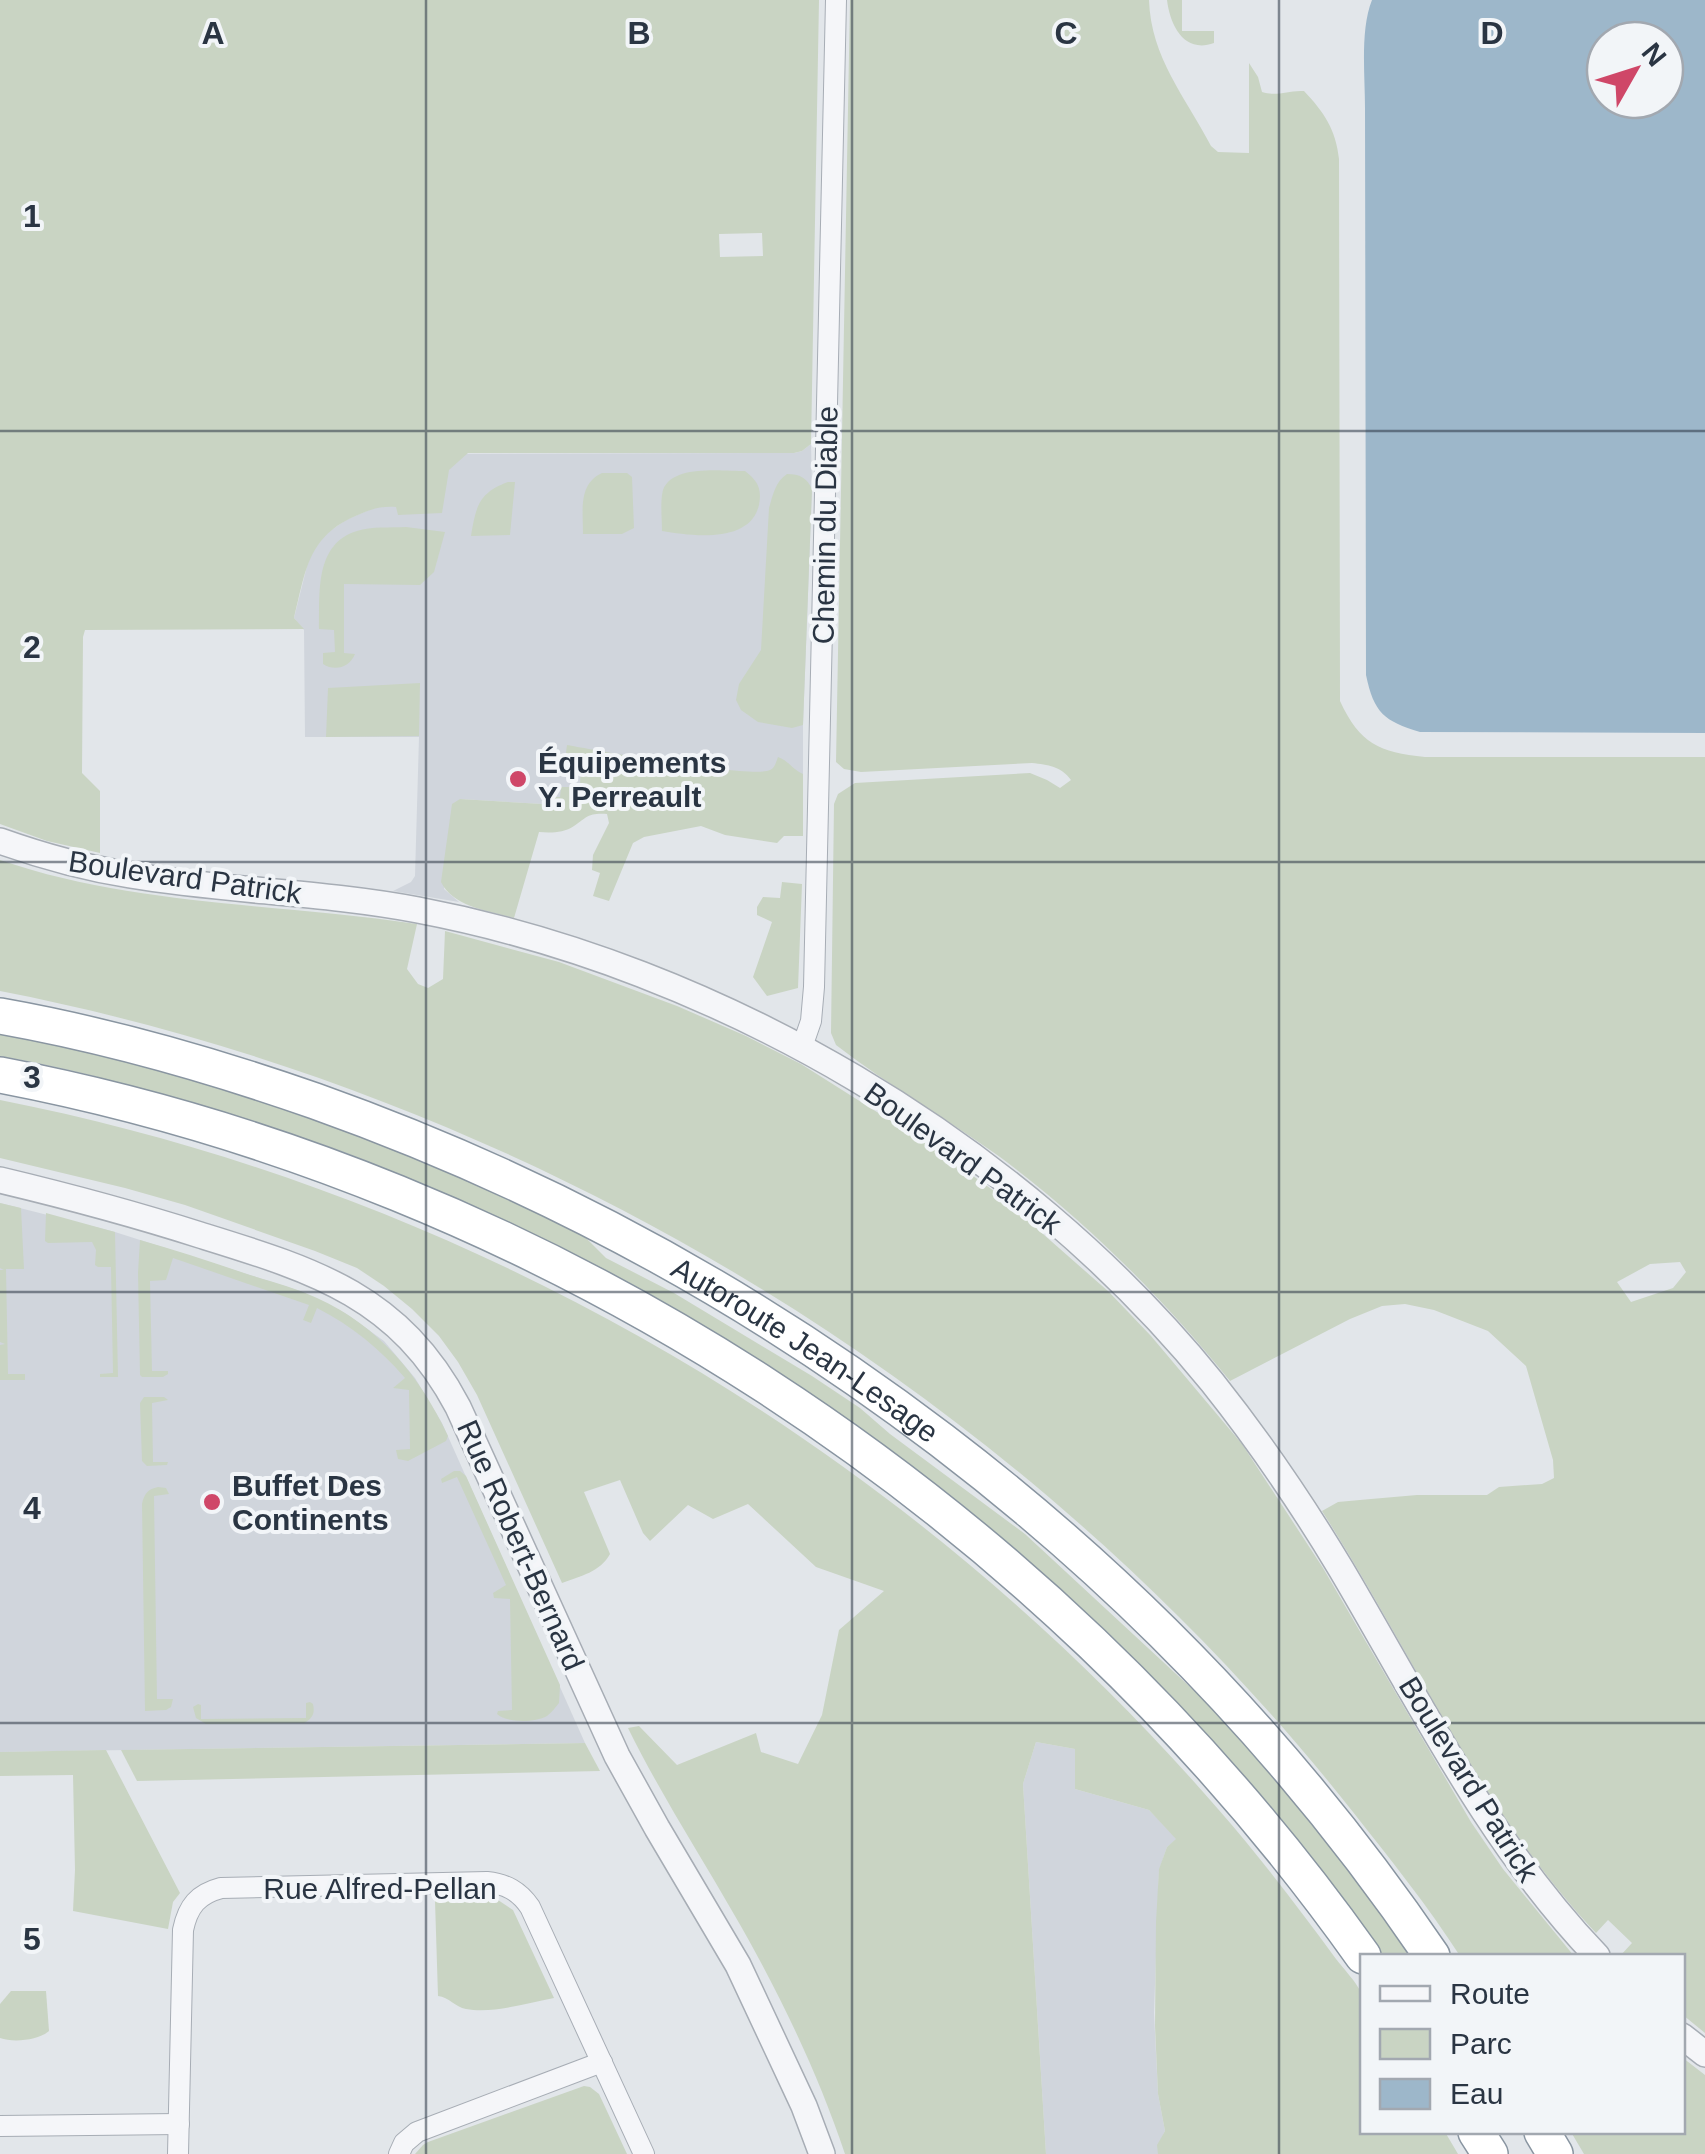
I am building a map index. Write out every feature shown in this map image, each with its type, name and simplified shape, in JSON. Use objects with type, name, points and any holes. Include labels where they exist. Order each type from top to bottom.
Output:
[{"type":"highway","name":"Autoroute Jean-Lesage","points":[[0,1016],[95,1035],[202,1064],[417,1140],[597,1223],[713,1288],[832,1362],[988,1475],[1068,1543],[1171,1640],[1290,1769],[1369,1868],[1431,1954]]},
{"type":"highway","name":"Autoroute Jean-Lesage","points":[[0,1076],[122,1102],[222,1131],[426,1206],[598,1288],[776,1393],[950,1518],[1100,1650],[1249,1808],[1361,1954]]},
{"type":"street","name":"Chemin du Diable","points":[[802,1048],[811,1022],[814,987],[836,0]]},
{"type":"street","name":"Boulevard Patrick","points":[[0,841],[111,872],[400,907],[500,929],[589,956],[697,997],[802,1048],[939,1133],[1030,1200],[1124,1285],[1190,1356],[1246,1426],[1322,1538],[1498,1835],[1548,1901],[1595,1954]]},
{"type":"street","name":"Rue Robert-Bernard","points":[[0,1180],[133,1214],[311,1272],[370,1304],[418,1346],[458,1407],[628,1776],[746,1982],[822,2154]]},
{"type":"street","name":"Rue Alfred-Pellan","points":[[179,2124],[183,1930],[194,1901],[222,1888],[501,1884],[519,1894],[530,1907],[644,2154]]},
{"type":"street","points":[[1685,2038],[1705,2054]]},
{"type":"street","points":[[399,2154],[404,2143],[417,2132],[602,2062]]},
{"type":"street","points":[[0,2126],[179,2124],[178,2154]]},
{"type":"shaded area","points":[[811,444],[803,836],[560,797],[550,797],[543,804],[460,799],[444,889],[459,902],[393,891],[415,876],[419,737],[305,737],[304,630],[294,618],[309,558],[324,535],[378,506],[396,506],[410,454],[794,453]]},
{"type":"shaded area","points":[[0,1203],[115,1232],[300,1291],[345,1313],[384,1341],[415,1378],[442,1423],[585,1743],[0,1752]]},
{"type":"shaded area","points":[[1036,1742],[1075,1749],[1075,1789],[1149,1810],[1177,1839],[1167,1847],[1159,1870],[1154,2013],[1158,2094],[1165,2131],[1158,2154],[1046,2154],[1023,1784]]},
{"type":"green space","points":[[0,0],[819,0],[811,444],[794,453],[468,453],[449,470],[442,513],[398,515],[396,507],[381,508],[358,515],[328,533],[311,557],[302,585],[294,618],[304,629],[85,630],[82,773],[100,791],[100,853],[47,841],[0,824]],"holes":[[[762,233],[763,256],[720,257],[719,234]]]},
{"type":"green space","points":[[850,0],[1149,0],[1156,40],[1171,76],[1218,152],[1249,153],[1249,63],[1262,92],[1304,91],[1323,114],[1335,139],[1339,159],[1340,701],[1355,727],[1383,748],[1425,757],[1705,757],[1705,2033],[1685,2017],[1685,1954],[1622,1954],[1632,1943],[1608,1920],[1596,1933],[1517,1835],[1449,1729],[1322,1511],[1338,1502],[1417,1495],[1487,1495],[1499,1487],[1542,1484],[1554,1478],[1553,1460],[1526,1366],[1488,1331],[1434,1310],[1405,1304],[1382,1306],[1350,1319],[1230,1381],[1150,1290],[1063,1207],[1000,1157],[836,1045],[831,1033],[834,804],[838,794],[855,783],[1030,773],[1060,788],[1071,780],[1058,769],[1032,763],[861,772],[844,769],[836,762]],"holes":[[[1680,1262],[1686,1272],[1673,1288],[1631,1302],[1617,1282],[1650,1264]]]},
{"type":"green space","points":[[1167,0],[1182,0],[1182,31],[1214,31],[1214,43],[1194,44],[1180,35]]},
{"type":"green space","points":[[699,471],[745,471],[756,482],[760,494],[753,518],[744,526],[718,534],[662,531],[662,494],[668,482]]},
{"type":"green space","points":[[602,473],[627,473],[632,477],[634,528],[622,534],[583,534],[585,491]]},
{"type":"green space","points":[[787,474],[802,477],[812,489],[803,725],[792,728],[758,722],[741,710],[736,700],[739,684],[761,650],[769,508],[777,485]]},
{"type":"green space","points":[[515,482],[510,535],[471,536],[484,496]]},
{"type":"green space","points":[[406,527],[445,532],[434,572],[420,585],[344,584],[344,653],[355,654],[342,667],[323,664],[323,653],[335,652],[334,630],[319,629],[320,586],[326,558],[343,538],[363,529]]},
{"type":"green space","points":[[420,683],[419,736],[326,737],[328,688]]},
{"type":"green space","points":[[567,745],[735,771],[770,770],[778,757],[803,774],[803,836],[784,836],[777,843],[725,835],[701,826],[644,837],[633,843],[609,901],[593,896],[600,873],[592,870],[593,855],[609,823],[607,814],[595,814],[566,830],[539,832],[514,918],[473,907],[454,897],[441,882],[452,804],[460,799],[543,804],[549,797],[560,797],[561,787],[580,787],[581,761],[565,760]]},
{"type":"green space","points":[[0,860],[51,875],[154,895],[417,924],[407,969],[418,984],[428,988],[443,979],[445,931],[559,962],[677,1006],[801,1064],[994,1191],[1109,1292],[1151,1336],[1242,1444],[1323,1568],[1471,1822],[1503,1869],[1572,1954],[1459,1954],[1353,1812],[1221,1660],[1075,1520],[917,1394],[749,1282],[572,1184],[387,1103],[196,1038],[0,991]]},
{"type":"green space","points":[[782,882],[802,884],[798,988],[767,996],[753,977],[772,922],[757,915],[757,907],[763,897],[780,898]]},
{"type":"green space","points":[[0,1033],[72,1046],[247,1094],[434,1163],[581,1233],[606,1258],[674,1293],[812,1376],[1025,1534],[1202,1698],[1344,1861],[1411,1954],[1381,1954],[1226,1756],[1091,1618],[925,1478],[747,1354],[559,1247],[361,1159],[185,1102],[93,1076],[0,1056]]},
{"type":"green space","points":[[0,1100],[175,1142],[345,1199],[510,1269],[668,1353],[819,1449],[961,1558],[1095,1678],[1264,1864],[1360,1992],[1360,2134],[1446,2134],[1458,2154],[1158,2154],[1157,2145],[1165,2131],[1158,2094],[1155,2026],[1159,1869],[1167,1847],[1176,1839],[1149,1810],[1075,1789],[1075,1749],[1036,1742],[1023,1784],[1046,2154],[845,2154],[782,2002],[628,1728],[639,1726],[677,1765],[756,1733],[761,1752],[798,1764],[822,1715],[839,1630],[884,1591],[816,1567],[748,1504],[713,1519],[688,1505],[650,1541],[620,1480],[584,1492],[610,1554],[595,1569],[562,1583],[477,1395],[458,1362],[439,1336],[384,1286],[357,1268],[185,1205],[0,1158]]},
{"type":"green space","points":[[0,1203],[21,1208],[24,1269],[6,1269],[8,1374],[25,1374],[25,1380],[0,1380],[0,1345],[5,1344],[0,1342],[0,1270],[4,1270],[0,1268]]},
{"type":"green space","points":[[46,1213],[115,1232],[118,1377],[100,1377],[113,1373],[111,1267],[95,1265],[92,1242],[45,1241]]},
{"type":"green space","points":[[140,1240],[290,1287],[360,1323],[411,1373],[437,1414],[448,1436],[446,1441],[408,1461],[398,1459],[396,1450],[410,1449],[409,1390],[393,1388],[405,1378],[375,1347],[317,1308],[311,1323],[303,1320],[309,1305],[173,1258],[166,1280],[150,1281],[152,1371],[168,1374],[142,1377]]},
{"type":"green space","points":[[144,1397],[168,1400],[152,1403],[153,1462],[168,1462],[167,1465],[147,1466],[142,1461],[140,1403]]},
{"type":"green space","points":[[454,1471],[466,1476],[560,1685],[559,1703],[542,1718],[514,1720],[497,1714],[512,1710],[510,1599],[494,1598],[493,1593],[506,1585],[457,1477],[442,1483],[441,1479]]},
{"type":"green space","points":[[158,1487],[166,1488],[169,1494],[154,1496],[157,1699],[173,1699],[166,1710],[145,1711],[142,1504],[147,1493]]},
{"type":"green space","points":[[310,1702],[313,1713],[304,1723],[206,1724],[196,1718],[193,1707],[201,1705],[201,1719],[306,1718],[306,1703]]},
{"type":"green space","points":[[585,1743],[600,1771],[137,1781],[121,1750]]},
{"type":"green space","points":[[106,1750],[180,1893],[173,1902],[168,1929],[73,1911],[73,1775],[0,1776],[0,1752]]},
{"type":"green space","points":[[489,1899],[513,1910],[554,1998],[476,2010],[438,1996],[435,1901]]},
{"type":"green space","points":[[11,1991],[46,1991],[49,2031],[26,2040],[0,2038],[0,2004]]},
{"type":"green space","points":[[1685,2060],[1705,2075],[1705,2154],[1584,2154],[1572,2134],[1685,2134]]},
{"type":"green space","points":[[584,2086],[599,2094],[627,2154],[415,2154],[428,2142]]},
{"type":"water","points":[[1372,0],[1705,0],[1705,733],[1420,732],[1389,719],[1377,707],[1366,675],[1366,25]]},
{"type":"place","name":"Équipements Y. Perreault","points":[[518,779]]},
{"type":"place","name":"Buffet Des Continents","points":[[212,1502]]}]
